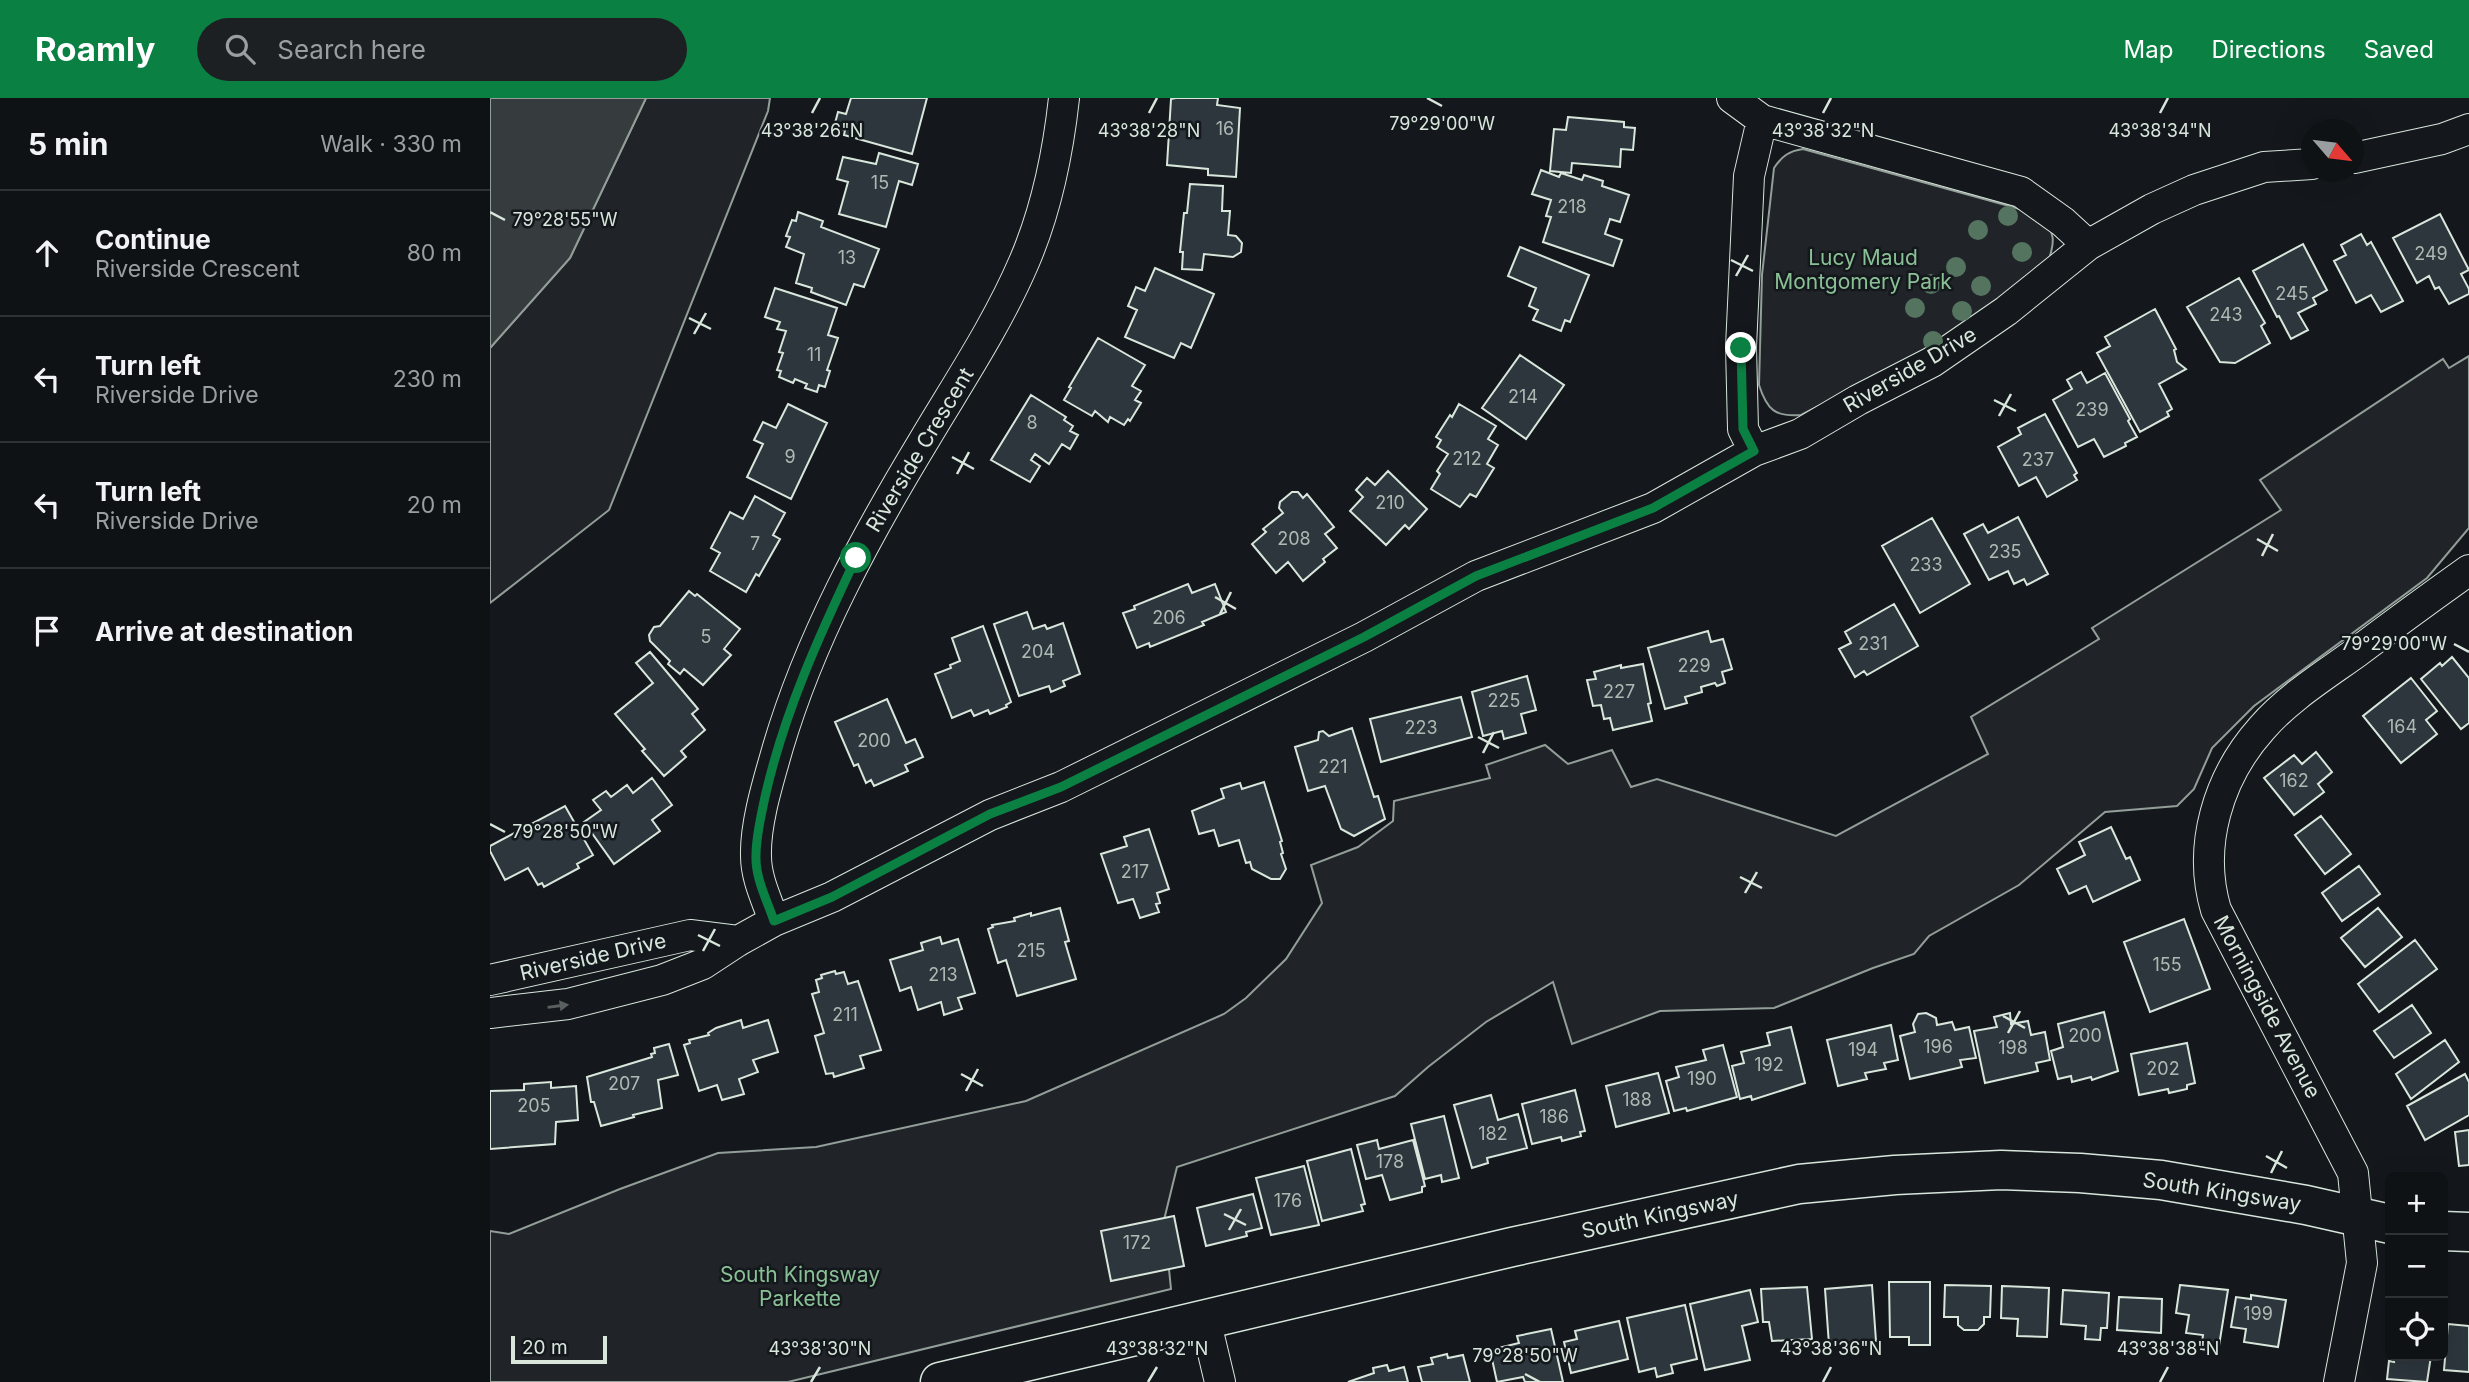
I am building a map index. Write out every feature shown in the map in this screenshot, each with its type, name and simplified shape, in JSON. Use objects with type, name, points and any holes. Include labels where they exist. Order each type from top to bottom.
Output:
[{"type":"street","name":"Riverside Crescent","points":[[774,921],[758,876],[755,855],[771,772],[785,724],[810,655],[856,558],[981,346],[1024,263],[1041,217],[1064,98]]},
{"type":"street","points":[[1732,98],[1762,120],[2021,191],[2063,222],[2088,245]]},
{"type":"street","points":[[1754,451],[1743,429],[1741,348],[1749,176],[1762,120]]},
{"type":"street","points":[[2364,156],[2442,139],[2469,129]]},
{"type":"street","name":"Riverside Drive","points":[[490,1013],[568,1004],[662,980],[703,964],[774,921],[832,897],[990,814],[1073,781],[1364,637],[1476,576],[1653,508],[1754,451],[1801,434],[1858,400],[1932,362],[2007,311],[2088,245],[2152,209],[2228,177],[2264,167],[2301,165]]},
{"type":"street","name":"Morningside Avenue","points":[[2339,1382],[2362,1263],[2374,1221],[2353,1173],[2216,910],[2209,878],[2210,834],[2220,796],[2239,758],[2262,728],[2312,685],[2469,570]]},
{"type":"street","name":"Riverside Drive","points":[[490,980],[690,934],[737,941]]},
{"type":"street","name":"South Kingsway","points":[[940,1382],[1512,1247],[1799,1184],[1895,1175],[2001,1170],[2080,1173],[2161,1180],[2306,1205],[2374,1221]]},
{"type":"street","points":[[2448,1231],[2469,1232]]},
{"type":"street","points":[[1205,1319],[1220,1382]]},
{"type":"green space","points":[[646,98],[770,98],[768,111],[609,510],[490,603],[490,348],[570,258]]},
{"type":"green space","name":"Lucy Maud Montgomery Park","points":[[1803,149],[2038,214],[2049,226],[2053,238],[2047,265],[1929,350],[1801,415],[1778,413],[1765,401],[1759,385],[1762,275],[1774,168],[1786,155]]},
{"type":"green space","name":"South Kingsway Parkette","points":[[2469,356],[2469,528],[2427,578],[2254,706],[2212,748],[2194,789],[2177,806],[2105,812],[2019,885],[1929,936],[1914,954],[1774,1008],[1660,1011],[1572,1044],[1553,982],[1486,1022],[1395,1096],[1177,1167],[1164,1220],[1171,1289],[788,1382],[490,1382],[490,1231],[509,1234],[718,1153],[816,1147],[1026,1101],[1224,1014],[1246,998],[1286,959],[1322,903],[1311,865],[1358,847],[1393,821],[1394,801],[1490,778],[1486,765],[1545,745],[1568,764],[1612,750],[1631,787],[1657,779],[1836,836],[1988,754],[1971,717],[2099,639],[2092,628],[2281,510],[2260,480],[2443,359],[2449,368]]},
{"type":"shaded area","points":[[490,98],[646,98],[570,258],[490,348]]},
{"type":"building","points":[[851,98],[927,98],[912,154],[844,135],[845,130],[834,127],[838,112],[846,114]]},
{"type":"building","points":[[1218,98],[1217,105],[1240,108],[1236,177],[1208,175],[1208,169],[1167,165],[1171,99]]},
{"type":"building","points":[[1568,117],[1624,122],[1624,127],[1635,128],[1633,150],[1621,149],[1620,167],[1572,163],[1571,173],[1550,171],[1554,129],[1566,130]]},
{"type":"building","points":[[879,153],[918,164],[912,185],[899,181],[886,227],[839,214],[848,182],[837,179],[843,157],[876,164]]},
{"type":"building","points":[[1541,170],[1559,177],[1561,173],[1582,180],[1584,175],[1603,181],[1602,186],[1629,195],[1620,222],[1610,219],[1605,234],[1622,240],[1613,266],[1543,242],[1551,217],[1546,216],[1551,200],[1532,194]]},
{"type":"building","points":[[1190,184],[1223,186],[1222,211],[1230,211],[1228,235],[1236,236],[1242,243],[1241,252],[1233,257],[1204,254],[1202,270],[1182,269],[1183,252],[1180,252]]},
{"type":"building","points":[[798,212],[823,221],[821,227],[879,249],[864,287],[854,284],[846,305],[811,292],[812,288],[796,283],[804,254],[786,247],[790,237],[786,236],[792,220],[796,221]]},
{"type":"building","points":[[2440,214],[2469,270],[2461,274],[2469,294],[2449,304],[2439,287],[2435,289],[2429,276],[2417,283],[2393,238]]},
{"type":"building","points":[[2361,234],[2367,245],[2371,242],[2403,301],[2381,312],[2371,295],[2356,303],[2334,261],[2346,255],[2341,245]]},
{"type":"building","points":[[2303,244],[2327,290],[2313,298],[2316,304],[2298,313],[2308,330],[2291,339],[2253,271]]},
{"type":"building","points":[[1520,247],[1589,275],[1570,322],[1565,320],[1561,331],[1533,320],[1538,310],[1529,306],[1536,288],[1508,276]]},
{"type":"building","points":[[1155,268],[1214,294],[1191,348],[1181,343],[1174,358],[1125,337],[1137,310],[1128,306],[1136,287],[1145,291]]},
{"type":"building","points":[[2239,278],[2265,323],[2261,326],[2270,343],[2235,363],[2220,362],[2187,307]]},
{"type":"building","points":[[775,288],[837,308],[828,335],[838,338],[827,370],[830,371],[825,387],[819,385],[817,392],[805,388],[807,384],[795,379],[793,383],[779,377],[781,371],[777,370],[783,353],[779,352],[786,331],[777,329],[780,322],[765,317]]},
{"type":"building","points":[[2155,309],[2176,349],[2177,362],[2186,369],[2159,384],[2172,409],[2167,412],[2169,416],[2140,432],[2097,353],[2110,346],[2105,337]]},
{"type":"building","points":[[1098,338],[1145,365],[1132,386],[1141,391],[1135,400],[1141,403],[1130,421],[1128,419],[1124,425],[1110,417],[1108,422],[1095,411],[1092,416],[1064,400]]},
{"type":"building","points":[[1520,355],[1564,385],[1526,439],[1482,408]]},
{"type":"building","points":[[2081,372],[2087,383],[2105,373],[2137,437],[2104,457],[2094,439],[2078,447],[2053,400],[2072,389],[2067,380]]},
{"type":"building","points":[[1031,395],[1066,417],[1064,420],[1073,426],[1070,431],[1078,435],[1070,449],[1062,444],[1049,464],[1035,454],[1031,460],[1040,466],[1030,482],[991,460]]},
{"type":"building","points":[[788,404],[827,423],[791,499],[747,477],[763,444],[754,440],[763,422],[776,428]]},
{"type":"building","points":[[1459,404],[1496,426],[1488,439],[1498,445],[1487,464],[1494,468],[1476,497],[1470,494],[1460,507],[1431,489],[1440,474],[1437,471],[1448,454],[1437,447],[1441,440],[1436,437]]},
{"type":"building","points":[[2045,414],[2077,473],[2074,475],[2077,480],[2047,497],[2036,477],[2019,486],[1998,447],[2021,434],[2018,428]]},
{"type":"building","points":[[1388,471],[1427,509],[1409,529],[1405,525],[1386,545],[1350,511],[1363,497],[1356,490],[1367,478],[1375,485]]},
{"type":"building","points":[[1292,492],[1298,492],[1303,498],[1307,494],[1334,527],[1325,534],[1337,548],[1303,581],[1288,562],[1276,573],[1252,544],[1266,532],[1263,529],[1283,513],[1279,508],[1280,502]]},
{"type":"building","points":[[755,496],[785,513],[773,535],[780,539],[759,576],[756,574],[746,592],[710,571],[720,553],[711,548],[730,512],[743,519]]},
{"type":"building","points":[[2018,517],[2048,574],[2027,585],[2024,579],[2014,584],[2008,571],[1989,580],[1964,534],[1983,524],[1988,533]]},
{"type":"building","points":[[1932,518],[1970,584],[1920,613],[1882,546]]},
{"type":"building","points":[[1188,584],[1192,593],[1215,584],[1226,612],[1202,622],[1204,625],[1150,647],[1149,643],[1137,648],[1123,613]]},
{"type":"building","points":[[689,591],[695,596],[697,594],[740,629],[724,649],[731,655],[703,685],[684,669],[680,674],[668,664],[670,661],[650,641],[649,635]]},
{"type":"building","points":[[1894,604],[1918,646],[1867,675],[1864,671],[1855,677],[1839,649],[1851,643],[1845,632]]},
{"type":"building","points":[[1027,612],[1033,629],[1045,625],[1047,629],[1063,623],[1080,674],[1063,681],[1065,686],[1051,692],[1049,686],[1019,696],[994,624]]},
{"type":"building","points":[[983,626],[1011,702],[1007,707],[990,714],[988,710],[974,716],[971,710],[952,718],[935,674],[960,661],[952,638]]},
{"type":"building","points":[[1708,631],[1711,642],[1723,639],[1732,669],[1722,672],[1725,683],[1701,687],[1702,692],[1685,697],[1687,703],[1665,709],[1648,648]]},
{"type":"building","points":[[650,652],[698,709],[692,714],[705,730],[681,751],[686,757],[664,776],[615,714],[653,683],[636,663]]},
{"type":"building","points":[[2452,657],[2469,678],[2469,723],[2461,729],[2421,679]]},
{"type":"building","points":[[1643,664],[1652,721],[1613,730],[1610,718],[1604,719],[1601,705],[1593,706],[1587,680],[1596,679],[1594,672],[1621,665],[1621,668]]},
{"type":"building","points":[[1527,676],[1536,710],[1521,714],[1526,733],[1504,739],[1502,731],[1483,736],[1472,692]]},
{"type":"building","points":[[2411,678],[2437,711],[2426,720],[2437,734],[2401,763],[2363,716]]},
{"type":"building","points":[[1461,697],[1472,737],[1381,762],[1370,719]]},
{"type":"building","points":[[887,699],[906,743],[915,739],[923,757],[905,765],[908,771],[874,786],[871,780],[866,783],[858,764],[854,766],[835,722]]},
{"type":"building","points":[[1352,728],[1374,797],[1378,796],[1385,819],[1354,836],[1341,829],[1325,786],[1308,791],[1295,747],[1318,740],[1319,732],[1323,731],[1329,736]]},
{"type":"building","points":[[2316,752],[2332,772],[2318,784],[2324,792],[2294,815],[2264,778],[2294,755],[2302,764]]},
{"type":"building","points":[[652,778],[672,805],[652,820],[660,831],[614,864],[584,822],[601,810],[593,800],[606,791],[611,797],[627,785],[633,793]]},
{"type":"building","points":[[1264,782],[1282,841],[1281,854],[1286,869],[1280,879],[1271,879],[1252,869],[1250,862],[1246,863],[1239,840],[1219,846],[1214,830],[1199,834],[1192,811],[1224,798],[1221,789],[1240,783],[1242,789]]},
{"type":"building","points":[[565,806],[593,855],[577,864],[579,868],[544,887],[542,883],[538,885],[528,868],[505,880],[490,846]]},
{"type":"building","points":[[2321,816],[2351,854],[2325,874],[2295,835]]},
{"type":"building","points":[[2111,827],[2126,859],[2130,857],[2140,880],[2093,902],[2086,886],[2069,894],[2057,869],[2085,855],[2079,842]]},
{"type":"building","points":[[1149,829],[1169,889],[1157,893],[1160,903],[1156,904],[1159,912],[1140,918],[1133,899],[1118,903],[1101,854],[1127,846],[1124,837]]},
{"type":"building","points":[[2359,866],[2380,894],[2342,921],[2322,893]]},
{"type":"building","points":[[1060,908],[1069,941],[1065,942],[1076,979],[1017,996],[1006,960],[998,963],[988,929],[993,927],[992,925],[1015,921],[1014,918],[1031,913],[1031,916]]},
{"type":"building","points":[[2378,908],[2402,937],[2365,967],[2341,938]]},
{"type":"building","points":[[2184,919],[2210,989],[2150,1012],[2124,942]]},
{"type":"building","points":[[940,937],[942,944],[958,939],[975,993],[958,998],[962,1009],[944,1015],[941,1002],[918,1010],[911,987],[900,991],[890,960],[923,950],[921,943]]},
{"type":"building","points":[[2415,940],[2437,969],[2379,1012],[2358,984]]},
{"type":"building","points":[[835,971],[836,974],[844,972],[848,984],[858,981],[881,1050],[860,1056],[864,1068],[834,1077],[833,1073],[826,1074],[815,1036],[824,1033],[812,994],[819,992],[816,980],[822,978],[821,975]]},
{"type":"building","points":[[2412,1005],[2431,1033],[2394,1058],[2374,1031]]},
{"type":"building","points":[[2104,1012],[2118,1071],[2092,1080],[2091,1077],[2072,1082],[2071,1076],[2058,1079],[2051,1051],[2063,1047],[2058,1024]]},
{"type":"building","points":[[1926,1013],[1936,1018],[1937,1025],[1952,1022],[1955,1030],[1969,1027],[1976,1058],[1960,1060],[1962,1067],[1910,1079],[1900,1036],[1915,1032],[1913,1024],[1918,1014]]},
{"type":"building","points":[[2010,1013],[2011,1024],[2028,1021],[2031,1035],[2045,1032],[2050,1060],[2036,1063],[2038,1071],[1985,1083],[1974,1031],[1997,1027],[1994,1017]]},
{"type":"building","points":[[741,1020],[743,1028],[768,1020],[778,1052],[753,1060],[758,1072],[739,1079],[744,1094],[722,1100],[717,1085],[699,1091],[684,1045],[690,1043],[689,1040],[709,1035],[708,1033],[716,1028]]},
{"type":"building","points":[[1891,1025],[1898,1060],[1884,1063],[1886,1069],[1865,1073],[1867,1079],[1838,1086],[1827,1040]]},
{"type":"building","points":[[1791,1027],[1805,1083],[1752,1100],[1751,1096],[1740,1099],[1732,1066],[1744,1063],[1741,1052],[1770,1045],[1767,1033]]},
{"type":"building","points":[[2445,1040],[2459,1062],[2411,1099],[2396,1074]]},
{"type":"building","points":[[2187,1043],[2195,1083],[2187,1085],[2187,1089],[2169,1093],[2168,1089],[2139,1095],[2131,1054]]},
{"type":"building","points":[[669,1044],[678,1075],[658,1080],[662,1108],[601,1126],[594,1102],[591,1102],[587,1077],[652,1057],[654,1048]]},
{"type":"building","points":[[1723,1045],[1737,1097],[1687,1111],[1686,1108],[1674,1111],[1666,1081],[1679,1077],[1676,1067],[1706,1060],[1703,1050]]},
{"type":"building","points":[[1658,1073],[1669,1113],[1616,1127],[1606,1086]]},
{"type":"building","points":[[2465,1074],[2469,1082],[2469,1115],[2425,1140],[2407,1106]]},
{"type":"building","points":[[551,1082],[551,1088],[576,1086],[578,1120],[556,1122],[555,1144],[490,1149],[490,1091],[524,1090],[524,1084]]},
{"type":"building","points":[[1575,1090],[1585,1131],[1580,1132],[1581,1136],[1562,1141],[1561,1137],[1532,1144],[1522,1104]]},
{"type":"building","points":[[1491,1095],[1498,1120],[1518,1114],[1527,1148],[1487,1158],[1488,1163],[1472,1168],[1454,1105]]},
{"type":"building","points":[[1444,1116],[1459,1178],[1442,1182],[1441,1175],[1425,1179],[1411,1124]]},
{"type":"building","points":[[2469,1130],[2469,1165],[2459,1166],[2455,1132]]},
{"type":"building","points":[[1377,1140],[1379,1149],[1413,1140],[1425,1186],[1422,1187],[1422,1192],[1390,1200],[1382,1175],[1366,1179],[1357,1145]]},
{"type":"building","points":[[1351,1149],[1365,1204],[1361,1205],[1363,1211],[1322,1221],[1307,1161]]},
{"type":"building","points":[[1304,1166],[1319,1225],[1271,1235],[1256,1178]]},
{"type":"building","points":[[1253,1194],[1262,1228],[1246,1232],[1247,1236],[1206,1246],[1197,1208]]},
{"type":"building","points":[[1174,1216],[1184,1266],[1111,1281],[1101,1231]]},
{"type":"building","points":[[1889,1282],[1930,1282],[1930,1345],[1909,1345],[1909,1337],[1890,1337]]},
{"type":"building","points":[[1872,1285],[1876,1341],[1829,1345],[1825,1289]]},
{"type":"building","points":[[1945,1285],[1991,1286],[1990,1317],[1984,1317],[1984,1324],[1978,1330],[1964,1330],[1958,1325],[1958,1317],[1944,1317]]},
{"type":"building","points":[[2180,1285],[2228,1290],[2218,1352],[2201,1349],[2203,1335],[2186,1333],[2189,1315],[2176,1313]]},
{"type":"building","points":[[2002,1286],[2049,1288],[2047,1337],[2017,1336],[2018,1319],[2001,1318]]},
{"type":"building","points":[[1807,1287],[1812,1339],[1772,1341],[1769,1322],[1763,1322],[1761,1289]]},
{"type":"building","points":[[1750,1290],[1758,1322],[1742,1326],[1750,1360],[1705,1370],[1690,1304]]},
{"type":"building","points":[[2063,1290],[2109,1293],[2107,1328],[2101,1328],[2100,1340],[2085,1339],[2086,1326],[2061,1324]]},
{"type":"building","points":[[2251,1295],[2286,1300],[2278,1347],[2244,1342],[2246,1329],[2231,1327],[2236,1297],[2251,1299]]},
{"type":"building","points":[[2119,1297],[2162,1299],[2161,1333],[2117,1330]]},
{"type":"building","points":[[1685,1305],[1697,1359],[1671,1365],[1673,1373],[1657,1377],[1655,1368],[1639,1372],[1627,1318]]},
{"type":"building","points":[[1619,1321],[1628,1359],[1571,1373],[1564,1342],[1577,1339],[1575,1331]]},
{"type":"building","points":[[2448,1324],[2469,1326],[2469,1372],[2444,1370],[2445,1361],[2448,1361]]},
{"type":"building","points":[[1551,1329],[1563,1382],[1525,1382],[1523,1377],[1497,1382],[1490,1350],[1519,1343],[1517,1336]]},
{"type":"building","points":[[1447,1354],[1448,1358],[1463,1355],[1470,1382],[1422,1382],[1418,1367],[1433,1364],[1431,1358]]},
{"type":"building","points":[[2389,1361],[2430,1361],[2427,1382],[2387,1379]]},
{"type":"building","points":[[1387,1365],[1389,1371],[1404,1367],[1408,1382],[1348,1382],[1374,1373],[1373,1368]]},
{"type":"route","points":[[856,558],[810,655],[785,724],[761,816],[755,855],[758,876],[774,921],[832,897],[990,814],[1061,787],[1364,637],[1476,576],[1653,508],[1754,451],[1743,429],[1741,348]]}]
